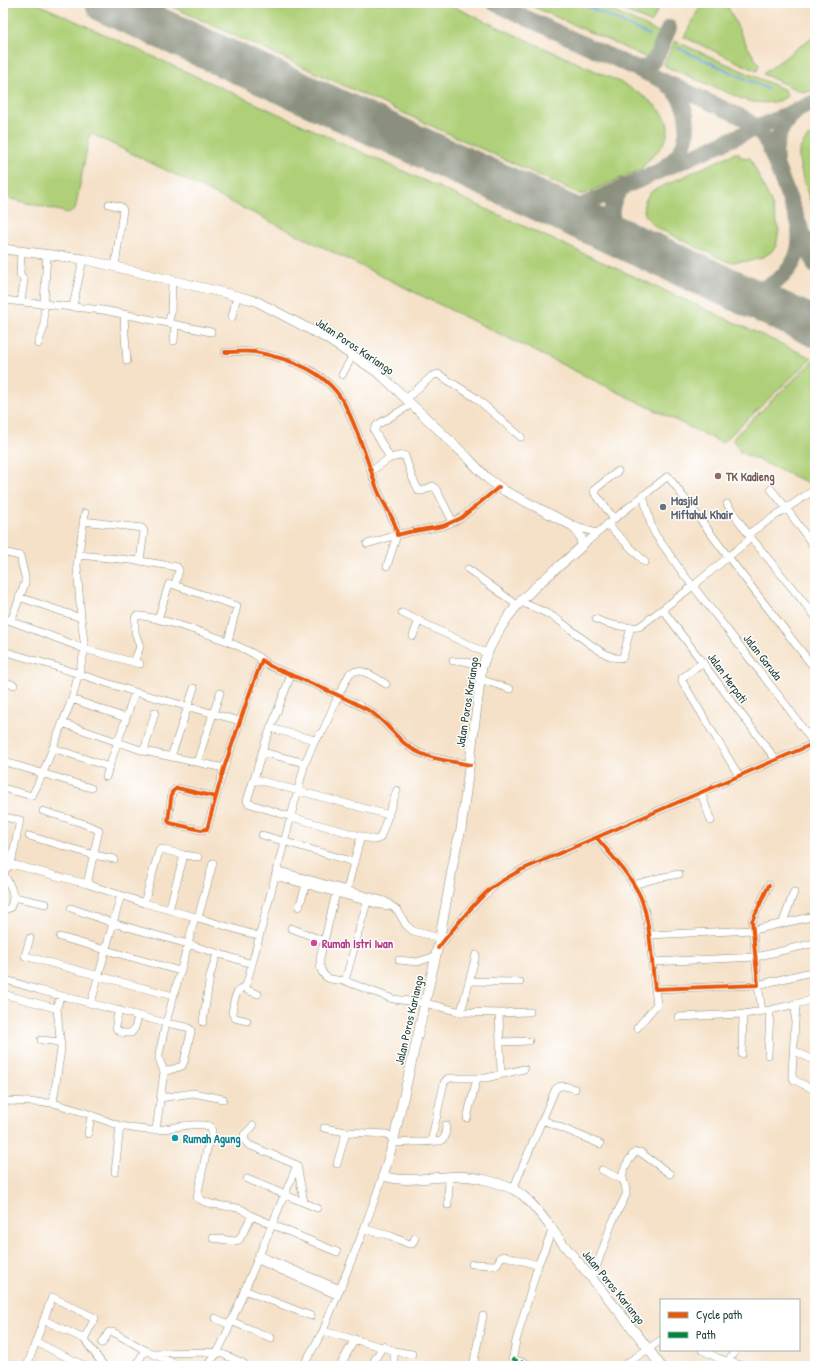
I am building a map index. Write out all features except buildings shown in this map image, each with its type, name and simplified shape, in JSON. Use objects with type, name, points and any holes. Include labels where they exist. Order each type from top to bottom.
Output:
[{"type":"main road","name":"Jalan Poros Kariango","points":[[3,249],[83,259],[237,296],[268,307],[326,338],[380,374],[410,401],[487,478],[499,487],[526,503],[573,526]]},
{"type":"main road","points":[[573,526],[581,536],[582,546]]},
{"type":"main road","name":"Jalan Poros Kariango","points":[[582,546],[540,582],[519,604],[503,625],[486,653],[482,667],[474,720],[470,765],[461,830],[456,848],[440,938],[393,1144],[383,1176],[394,1180],[463,1176],[481,1178],[513,1189],[522,1195],[649,1349],[661,1366]]},
{"type":"street","points":[[109,204],[121,207],[122,210],[115,267]]},
{"type":"street","points":[[21,251],[20,274],[24,280],[21,302]]},
{"type":"street","points":[[38,344],[44,327],[47,254]]},
{"type":"street","points":[[73,306],[83,259]]},
{"type":"street","points":[[172,280],[171,313],[174,341]]},
{"type":"street","points":[[232,317],[237,296]]},
{"type":"street","points":[[3,300],[73,306],[211,332]]},
{"type":"street","points":[[124,315],[127,361]]},
{"type":"street","points":[[225,352],[254,352],[290,360],[325,379],[336,390],[347,407],[379,496],[397,529],[397,535],[387,566]]},
{"type":"street","points":[[342,375],[353,356]]},
{"type":"street","points":[[390,458],[374,430],[377,425],[410,401],[432,376],[438,374],[476,398],[521,437]]},
{"type":"street","points":[[370,471],[390,458],[406,456],[412,477],[419,491],[433,486],[453,522]]},
{"type":"street","points":[[614,518],[594,490],[618,471]]},
{"type":"street","points":[[582,546],[642,495],[668,476],[815,669]]},
{"type":"street","points":[[367,544],[409,532],[443,526],[453,522],[467,515],[499,487]]},
{"type":"street","points":[[771,489],[815,548]]},
{"type":"street","points":[[596,618],[604,623],[640,627],[729,558],[750,536],[811,492],[815,492]]},
{"type":"street","name":"Jalan Garuda","points":[[642,495],[655,534],[684,575],[814,743]]},
{"type":"street","points":[[726,504],[815,616]]},
{"type":"street","points":[[3,788],[32,796],[43,773],[72,699],[85,649],[77,565],[85,513]]},
{"type":"street","points":[[83,521],[142,528],[144,531],[140,561]]},
{"type":"street","points":[[607,524],[645,562]]},
{"type":"street","points":[[573,526],[597,533]]},
{"type":"street","points":[[3,552],[19,555],[22,558],[25,580],[12,621]]},
{"type":"street","points":[[79,555],[140,561],[178,567],[179,570],[175,585]]},
{"type":"street","points":[[468,569],[519,604],[555,618],[597,650],[619,659],[623,657],[632,627]]},
{"type":"street","points":[[158,619],[168,585],[175,585],[237,606],[228,642]]},
{"type":"street","points":[[19,597],[81,618]]},
{"type":"street","name":"Jalan Merpati","points":[[663,610],[776,760]]},
{"type":"street","points":[[402,613],[486,653]]},
{"type":"street","points":[[3,618],[85,649],[137,663],[140,647],[135,632],[135,618],[136,616],[140,615],[158,619],[228,642],[257,655],[270,666],[369,710],[382,720],[405,744],[420,754],[470,765]]},
{"type":"street","points":[[412,636],[419,620]]},
{"type":"street","points":[[3,651],[135,692],[240,721]]},
{"type":"street","points":[[216,797],[178,788],[174,789],[172,792],[168,821],[178,825],[206,830],[216,797],[224,768],[262,660]]},
{"type":"street","points":[[452,661],[464,661],[482,667]]},
{"type":"street","points":[[703,662],[682,678],[682,681],[739,776]]},
{"type":"street","points":[[247,1021],[235,1018],[232,1013],[238,991],[246,986],[305,763],[315,740],[323,731],[348,676],[353,672],[361,672],[386,684]]},
{"type":"street","points":[[291,675],[270,728],[247,801],[248,803],[291,817],[375,840],[380,838],[397,790]]},
{"type":"street","points":[[480,679],[510,689]]},
{"type":"street","points":[[3,681],[14,684]]},
{"type":"street","points":[[171,757],[194,688]]},
{"type":"street","points":[[106,777],[135,692]]},
{"type":"street","points":[[197,762],[220,693]]},
{"type":"street","points":[[72,699],[126,718]]},
{"type":"street","points":[[144,751],[155,712]]},
{"type":"street","points":[[62,723],[144,751],[224,768]]},
{"type":"street","points":[[270,728],[315,740]]},
{"type":"street","points":[[398,960],[417,962],[437,952],[473,905],[490,889],[505,878],[814,743]]},
{"type":"street","points":[[53,748],[109,767]]},
{"type":"street","points":[[262,752],[305,763]]},
{"type":"street","points":[[6,762],[91,788]]},
{"type":"street","points":[[254,779],[388,815]]},
{"type":"street","points":[[702,793],[711,820]]},
{"type":"street","points":[[43,811],[98,829],[99,832],[87,884]]},
{"type":"street","points":[[3,817],[20,820],[11,864],[3,874],[10,884],[14,897],[10,908],[3,910]]},
{"type":"street","points":[[262,835],[354,862]]},
{"type":"street","points":[[29,836],[94,855],[114,859]]},
{"type":"street","points":[[347,890],[361,836]]},
{"type":"street","points":[[597,838],[633,885],[641,898],[649,935],[657,1004],[637,1028]]},
{"type":"street","points":[[144,903],[159,851],[162,849],[198,857]]},
{"type":"street","points":[[169,910],[184,855]]},
{"type":"street","points":[[156,1130],[164,1072],[159,1054],[180,971],[213,863]]},
{"type":"street","points":[[11,864],[87,884],[144,903],[259,936]]},
{"type":"street","points":[[276,873],[306,885],[367,902],[391,906]]},
{"type":"street","points":[[276,873],[385,901],[398,912],[406,925],[413,931],[440,938]]},
{"type":"street","points":[[633,885],[679,874]]},
{"type":"street","points":[[299,907],[306,885]]},
{"type":"street","points":[[762,1011],[752,921],[769,885]]},
{"type":"street","points":[[784,922],[794,892]]},
{"type":"street","points":[[336,893],[320,958],[320,965],[325,976],[330,979],[345,981],[393,999],[425,1003],[461,1012],[530,1012]]},
{"type":"street","points":[[91,1003],[121,895]]},
{"type":"street","points":[[14,897],[46,904]]},
{"type":"street","points":[[345,981],[367,902]]},
{"type":"street","points":[[71,908],[113,923],[252,964]]},
{"type":"street","points":[[649,935],[753,930],[815,916]]},
{"type":"street","points":[[291,928],[324,941]]},
{"type":"street","points":[[60,937],[180,971]]},
{"type":"street","points":[[30,938],[25,956],[173,996]]},
{"type":"street","points":[[652,962],[756,956],[815,943]]},
{"type":"street","points":[[204,1022],[210,976],[217,954]]},
{"type":"street","points":[[461,1012],[476,955]]},
{"type":"street","points":[[655,989],[758,985],[815,971]]},
{"type":"street","points":[[3,979],[60,996],[187,1027],[191,1030],[191,1032],[182,1066],[164,1072]]},
{"type":"street","points":[[470,981],[520,982]]},
{"type":"street","points":[[246,986],[247,990],[258,994]]},
{"type":"street","points":[[3,994],[57,1008]]},
{"type":"street","points":[[53,1103],[61,1042],[57,1008],[60,996]]},
{"type":"street","points":[[678,1017],[743,1014],[770,1010],[815,999]]},
{"type":"street","points":[[796,1004],[793,1078],[794,1080],[815,1090]]},
{"type":"street","points":[[119,1010],[114,1024],[121,1032],[132,1033],[138,1016]]},
{"type":"street","points":[[768,1055],[770,1010]]},
{"type":"street","points":[[499,1013],[501,1074]]},
{"type":"street","points":[[742,1054],[743,1014]]},
{"type":"street","points":[[41,1040],[61,1042]]},
{"type":"street","points":[[500,1042],[529,1041]]},
{"type":"street","points":[[793,1050],[815,1061]]},
{"type":"street","points":[[432,1142],[444,1083],[447,1079],[492,1077],[524,1069]]},
{"type":"street","points":[[467,1118],[478,1078]]},
{"type":"street","points":[[513,1189],[557,1087],[561,1086],[575,1089]]},
{"type":"street","points":[[160,1098],[193,1093],[223,1099]]},
{"type":"street","points":[[3,1102],[53,1103],[120,1126],[139,1129],[156,1130],[189,1126],[210,1126],[212,1131],[211,1139],[206,1149],[197,1197],[205,1202],[215,1205],[240,1209],[252,1216],[337,1252]]},
{"type":"street","points":[[88,1134],[91,1115]]},
{"type":"street","points":[[542,1120],[600,1144]]},
{"type":"street","points":[[324,1128],[346,1132],[387,1134],[391,1137],[393,1144],[432,1142],[443,1139],[446,1125]]},
{"type":"street","points":[[115,1172],[120,1126]]},
{"type":"street","points":[[253,1126],[244,1135],[245,1141],[249,1145],[296,1164]]},
{"type":"street","points":[[337,1164],[346,1132]]},
{"type":"street","points":[[592,1280],[612,1223],[626,1195],[623,1174],[632,1155],[638,1151],[670,1174]]},
{"type":"street","points":[[206,1366],[218,1352],[231,1323],[296,1164]]},
{"type":"street","points":[[296,1164],[304,1202]]},
{"type":"street","points":[[602,1170],[623,1180]]},
{"type":"street","points":[[303,1366],[323,1331],[364,1229],[383,1176]]},
{"type":"street","points":[[448,1205],[449,1177]]},
{"type":"street","points":[[247,1179],[317,1208]]},
{"type":"street","points":[[213,1238],[234,1241],[239,1240],[252,1216]]},
{"type":"street","points":[[364,1229],[391,1236],[409,1244],[412,1244],[415,1238]]},
{"type":"street","points":[[536,1366],[512,1363],[516,1341],[538,1265],[552,1231]]},
{"type":"street","points":[[472,1264],[494,1265],[497,1264],[504,1256],[538,1265]]},
{"type":"street","points":[[258,1257],[339,1292]]},
{"type":"street","points":[[244,1290],[311,1316]]},
{"type":"street","points":[[27,1366],[52,1297],[95,1318],[84,1339]]},
{"type":"street","points":[[473,1366],[484,1316]]},
{"type":"street","points":[[215,1318],[271,1338]]},
{"type":"street","points":[[44,1320],[84,1339],[104,1366]]},
{"type":"street","points":[[323,1331],[383,1346],[394,1351],[412,1354]]},
{"type":"street","points":[[102,1343],[111,1332],[152,1354],[179,1366]]},
{"type":"street","points":[[340,1366],[355,1339]]},
{"type":"street","points":[[624,1366],[660,1341]]},
{"type":"street","points":[[36,1342],[85,1366]]},
{"type":"street","points":[[371,1366],[383,1346]]},
{"type":"street","points":[[136,1366],[145,1350]]},
{"type":"street","points":[[394,1351],[394,1366]]},
{"type":"street","points":[[704,1351],[718,1358],[744,1366]]},
{"type":"street","points":[[728,1361],[735,1351]]},
{"type":"street","points":[[152,1354],[218,1352],[243,1363]]},
{"type":"green space","points":[[3,3],[36,3],[812,358],[722,443],[90,133],[75,210],[68,213],[3,197]]},
{"type":"green space","points":[[164,3],[445,3],[624,84],[650,101],[658,109],[668,125],[667,135],[662,146],[642,169],[584,194],[580,194]]},
{"type":"green space","points":[[525,3],[594,3],[659,32],[658,38],[654,49],[648,58]]},
{"type":"green space","points":[[607,3],[661,3],[652,22],[650,22]]},
{"type":"green space","points":[[702,3],[726,3],[746,44],[759,65],[757,71],[684,37]]},
{"type":"green space","points":[[815,35],[815,89],[808,92],[802,92],[763,74]]},
{"type":"green space","points":[[675,41],[785,90],[787,96],[773,102],[763,103],[747,101],[665,66],[664,64]]},
{"type":"green space","points":[[809,136],[815,140],[815,216],[802,175],[799,158],[800,148]]},
{"type":"green space","points":[[735,153],[739,153],[740,157],[750,158],[771,202],[779,230],[776,246],[771,252],[763,257],[750,261],[728,262],[657,228],[652,224],[644,211],[644,206],[645,201],[652,191]]},
{"type":"green space","points":[[815,359],[815,486],[740,452],[733,440],[736,435]]},
{"type":"waterway","points":[[580,3],[649,35]]},
{"type":"waterway","points":[[678,48],[768,89]]},
{"type":"taxiway","points":[[494,3],[744,118],[757,128],[768,144],[815,265]]},
{"type":"taxiway","points":[[634,67],[647,67],[651,64],[657,55],[669,28]]},
{"type":"taxiway","points":[[667,165],[676,157],[682,147],[686,137],[687,125],[686,114],[682,103],[676,93],[668,85]]},
{"type":"taxiway","points":[[551,207],[567,209],[583,205],[815,102]]},
{"type":"taxiway","points":[[776,161],[775,154],[779,134],[786,122],[796,112]]},
{"type":"taxiway","points":[[617,237],[613,223],[612,210],[615,198],[624,186]]},
{"type":"taxiway","points":[[732,289],[741,291],[761,289],[780,279],[793,262],[797,253],[799,231]]},
{"type":"runway","points":[[105,3],[815,327]]},
{"type":"marked path","points":[[512,1359],[536,1366]]},
{"type":"cycle path","points":[[225,352],[255,352],[296,363],[308,369],[331,385],[340,396],[351,418],[363,447],[378,492],[392,517],[397,535],[443,526],[461,518],[499,487]]},
{"type":"cycle path","points":[[216,797],[177,788],[172,792],[168,821],[170,823],[201,830],[207,829],[224,768],[262,660],[270,666],[332,692],[368,710],[411,748],[427,756],[470,765]]},
{"type":"cycle path","points":[[438,948],[475,903],[497,884],[521,870],[815,743]]},
{"type":"cycle path","points":[[597,838],[627,874],[641,898],[649,931],[655,989],[758,985],[752,921],[769,885]]},
{"type":"place","name":"TK Kadieng","points":[[718,476]]},
{"type":"place","name":"Masjid Miftahul Khair","points":[[663,507]]},
{"type":"place","name":"Rumah Istri Iwan","points":[[314,943]]},
{"type":"place","name":"Rumah Agung","points":[[175,1138]]}]
